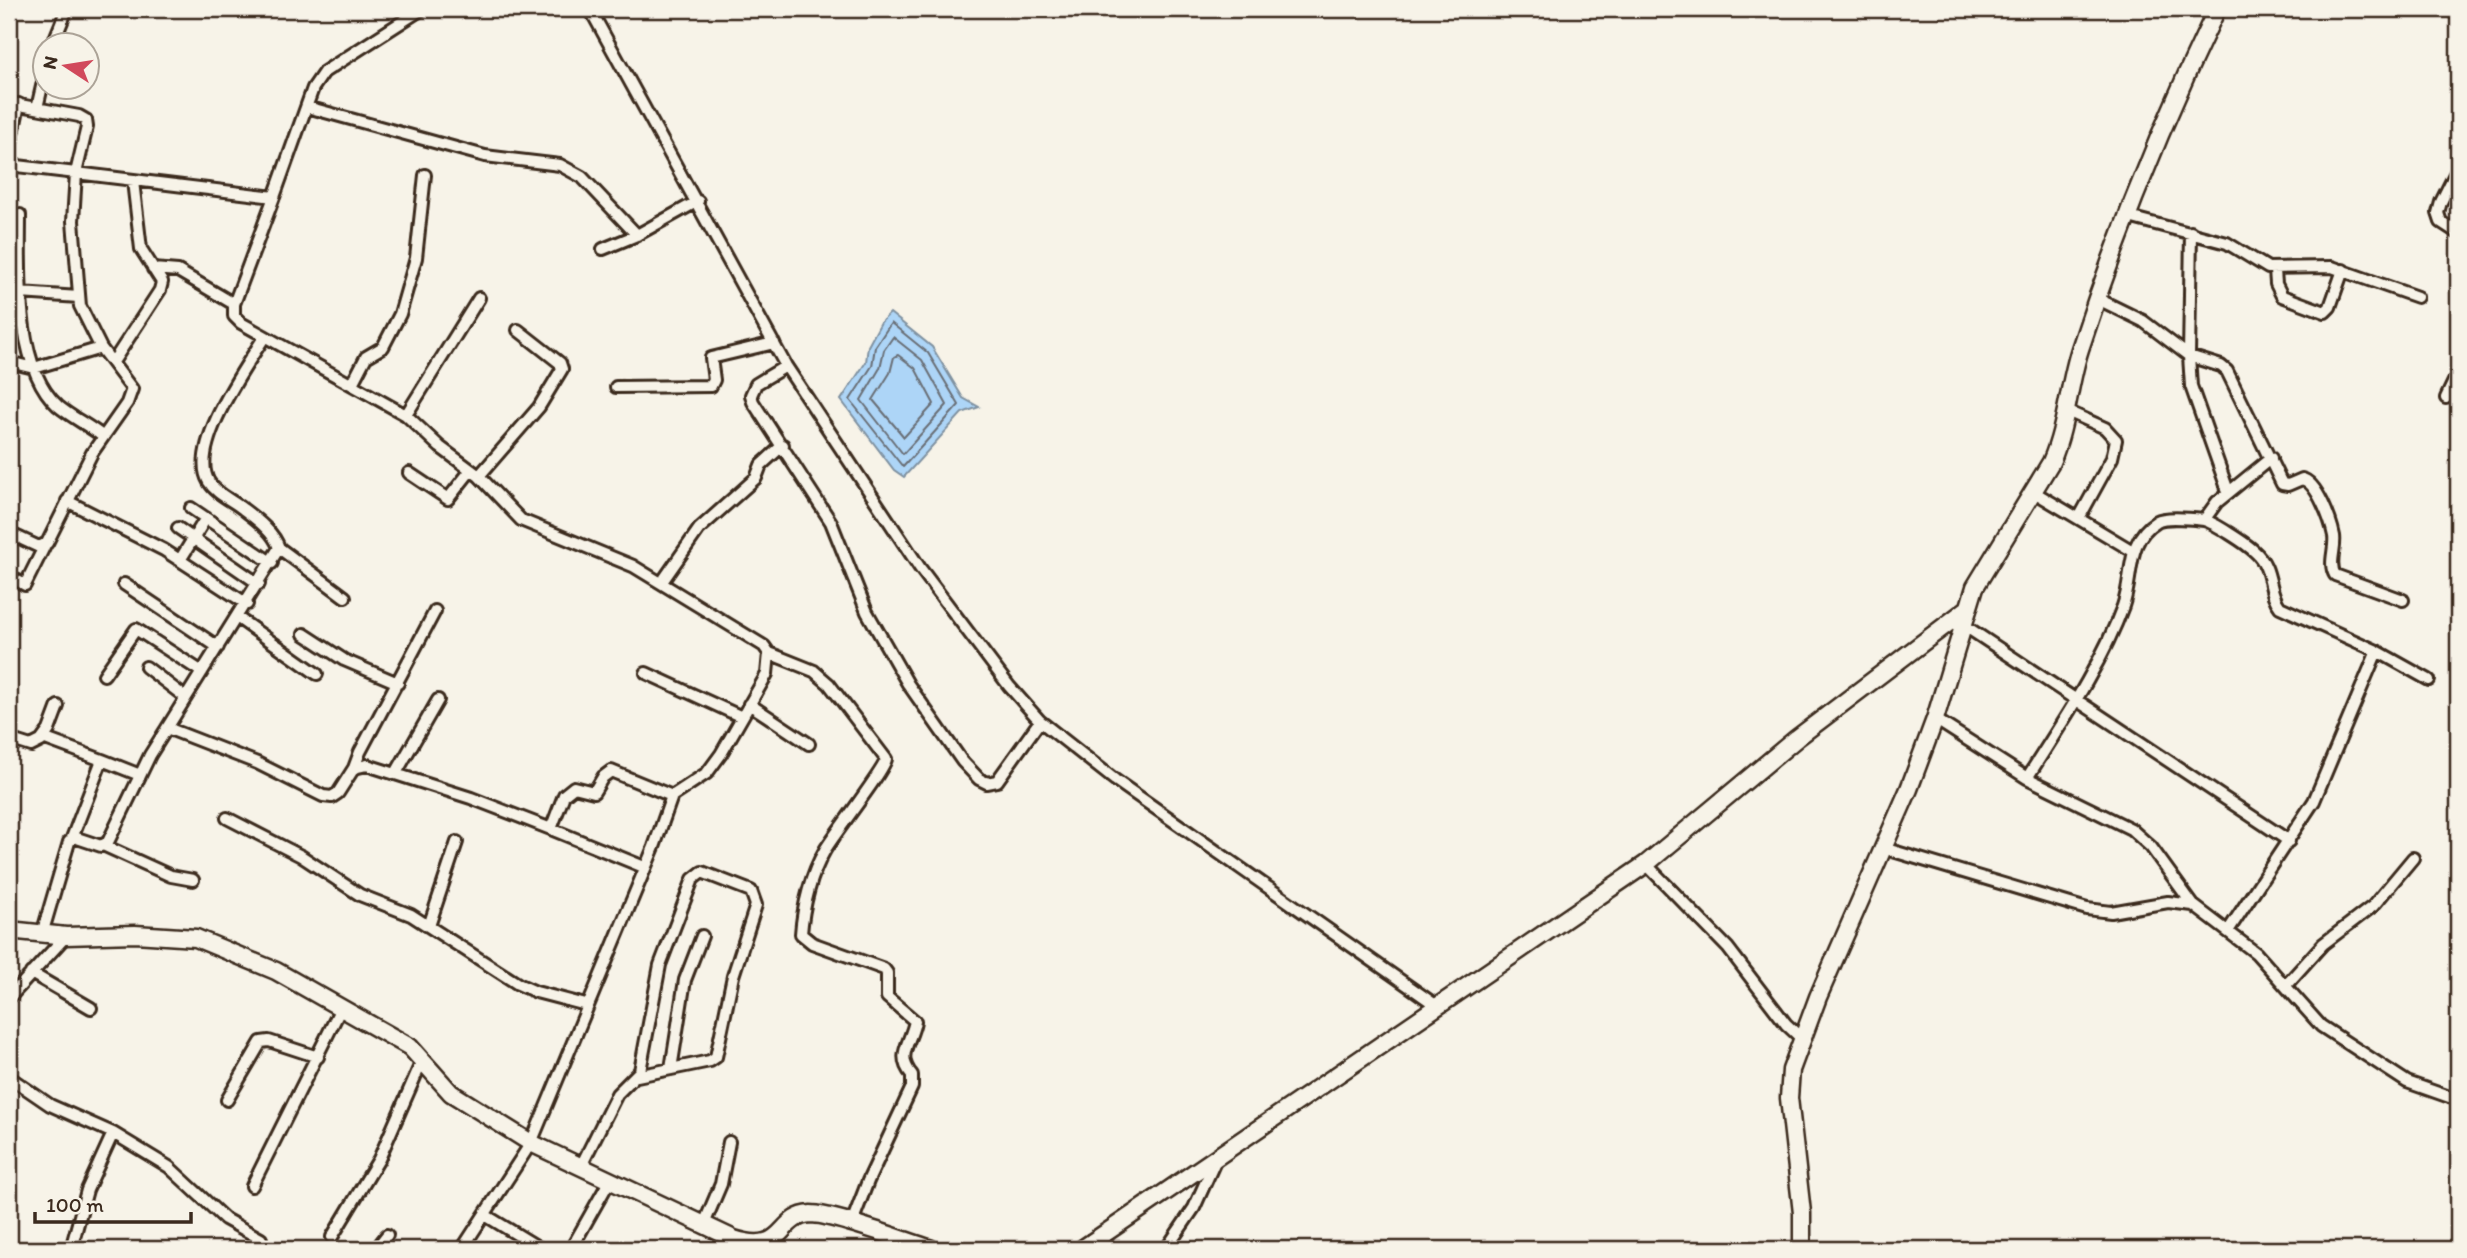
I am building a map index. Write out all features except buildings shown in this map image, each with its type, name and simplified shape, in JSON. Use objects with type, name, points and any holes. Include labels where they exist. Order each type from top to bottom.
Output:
[{"type":"street","points":[[58,32],[67,9]]},
{"type":"street","points":[[422,9],[324,72],[307,107],[234,304],[234,316],[263,339],[406,415],[440,447],[475,473],[521,520],[633,566],[764,646],[769,653],[814,671],[830,684],[886,759],[882,772],[862,793],[816,867],[801,934],[807,941],[884,969],[887,973],[887,997],[915,1021],[902,1057],[904,1066],[912,1075],[912,1087],[873,1168],[851,1225]]},
{"type":"street","points":[[590,9],[698,201],[786,366],[928,579],[1009,686],[1040,721],[1115,780],[1437,1006]]},
{"type":"street","points":[[1802,1249],[1802,1213],[1789,1098],[1791,1070],[1935,719],[1965,616],[1987,566],[2034,492],[2060,442],[2078,355],[2098,299],[2193,58],[2217,9]]},
{"type":"street","points":[[37,108],[38,102]]},
{"type":"street","points":[[9,154],[14,104],[86,120],[87,127],[76,173],[73,221],[79,297],[88,326],[101,348],[130,384],[131,395],[102,436],[24,584],[9,576]]},
{"type":"street","points":[[307,107],[485,156],[560,165],[582,177],[638,235]]},
{"type":"street","points":[[9,165],[133,181],[180,183],[274,197]]},
{"type":"street","points":[[2458,168],[2438,212],[2441,222],[2458,233]]},
{"type":"street","points":[[352,384],[366,357],[383,347],[400,314],[416,258],[425,176]]},
{"type":"street","points":[[113,362],[160,290],[160,275],[153,269],[141,249],[133,181]]},
{"type":"street","points":[[603,249],[638,235],[698,201]]},
{"type":"street","points":[[20,215],[22,320],[34,368],[58,407],[102,436]]},
{"type":"street","points":[[2129,217],[2227,243],[2275,270],[2314,267],[2343,270],[2417,297]]},
{"type":"street","points":[[2191,232],[2189,356],[2195,403],[2228,491]]},
{"type":"street","points":[[153,269],[178,271],[234,304]]},
{"type":"street","points":[[2275,270],[2276,284],[2282,296],[2325,312],[2330,307],[2343,270]]},
{"type":"street","points":[[20,293],[79,297]]},
{"type":"street","points":[[406,415],[479,298]]},
{"type":"street","points":[[2098,299],[2143,321],[2189,356],[2221,366],[2227,371],[2282,484],[2306,479],[2312,485],[2334,538],[2332,569],[2335,575],[2403,600]]},
{"type":"street","points":[[409,473],[448,499],[539,407],[562,369],[560,363],[517,330]]},
{"type":"street","points":[[105,846],[140,775],[185,697],[247,604],[279,548],[277,540],[254,518],[209,482],[205,470],[209,438],[263,339]]},
{"type":"street","points":[[616,387],[710,386],[714,380],[711,358],[774,343]]},
{"type":"street","points":[[9,362],[34,368],[101,348]]},
{"type":"street","points":[[786,366],[756,384],[751,395],[831,523],[851,575],[884,645],[962,761],[979,779],[987,783],[997,781],[1040,721]]},
{"type":"street","points":[[2446,398],[2458,373]]},
{"type":"street","points":[[2067,411],[2105,428],[2116,440],[2112,458],[2079,518]]},
{"type":"street","points":[[662,582],[699,529],[756,478],[761,465],[783,445]]},
{"type":"street","points":[[2204,520],[2228,491],[2271,458]]},
{"type":"street","points":[[2034,492],[2131,550]]},
{"type":"street","points":[[67,501],[180,560],[247,604]]},
{"type":"street","points":[[191,508],[272,563]]},
{"type":"street","points":[[180,560],[206,518]]},
{"type":"street","points":[[2027,778],[2075,698],[2122,608],[2129,588],[2131,550],[2158,521],[2173,518],[2204,520],[2255,551],[2265,564],[2276,602],[2280,607],[2376,651],[2429,680]]},
{"type":"street","points":[[178,528],[259,584]]},
{"type":"street","points":[[9,533],[44,547]]},
{"type":"street","points":[[279,548],[345,597]]},
{"type":"street","points":[[124,584],[218,647]]},
{"type":"street","points":[[167,728],[257,764],[323,796],[331,797],[338,793],[354,768],[435,611]]},
{"type":"street","points":[[1965,616],[2075,698],[2289,841]]},
{"type":"street","points":[[1082,1249],[1646,864],[1797,738],[1965,616]]},
{"type":"street","points":[[238,618],[317,674]]},
{"type":"street","points":[[104,675],[136,629],[202,672]]},
{"type":"street","points":[[304,634],[344,660],[398,683]]},
{"type":"street","points":[[2228,931],[2314,801],[2376,651]]},
{"type":"street","points":[[462,1249],[531,1143],[672,796],[707,774],[766,674],[769,653]]},
{"type":"street","points":[[146,667],[185,697]]},
{"type":"street","points":[[646,673],[742,717]]},
{"type":"street","points":[[396,773],[438,700]]},
{"type":"street","points":[[749,704],[809,744]]},
{"type":"street","points":[[9,739],[31,746],[43,738],[58,706]]},
{"type":"street","points":[[1935,719],[2027,778],[2131,829],[2151,847],[2193,905],[2228,931],[2287,984],[2302,1008],[2347,1044],[2407,1082],[2458,1100]]},
{"type":"street","points":[[43,738],[140,775]]},
{"type":"street","points":[[42,934],[72,838],[102,760]]},
{"type":"street","points":[[354,768],[367,765],[396,773],[551,829],[644,867]]},
{"type":"street","points":[[551,829],[568,790],[574,787],[594,792],[611,771],[672,796]]},
{"type":"street","points":[[227,818],[301,856],[360,895],[411,915],[525,987],[586,1005]]},
{"type":"street","points":[[72,838],[105,846],[171,876],[193,880]]},
{"type":"street","points":[[429,926],[457,842]]},
{"type":"street","points":[[1883,848],[2087,909],[2111,912],[2168,902],[2193,905]]},
{"type":"street","points":[[2287,984],[2323,944],[2373,906],[2413,858]]},
{"type":"street","points":[[1646,864],[1710,927],[1786,1024],[1802,1039]]},
{"type":"street","points":[[581,1166],[617,1094],[637,1076],[644,1057],[663,955],[693,879],[702,872],[751,891],[756,905],[733,976],[716,1057],[710,1061],[637,1076]]},
{"type":"street","points":[[9,930],[66,936],[135,934],[196,938],[276,971],[410,1047],[451,1093],[531,1143],[752,1244],[776,1246],[796,1218],[817,1214],[932,1249]]},
{"type":"street","points":[[9,998],[66,936]]},
{"type":"street","points":[[671,1069],[680,1002],[690,964],[702,936]]},
{"type":"street","points":[[31,974],[90,1008]]},
{"type":"street","points":[[252,1186],[341,1008]]},
{"type":"street","points":[[228,1100],[261,1042],[269,1041],[318,1056]]},
{"type":"street","points":[[332,1237],[379,1159],[422,1061]]},
{"type":"street","points":[[9,1077],[50,1105],[113,1133],[169,1167],[225,1219],[261,1239],[255,1249]]},
{"type":"street","points":[[71,1249],[87,1190],[113,1133]]},
{"type":"street","points":[[704,1224],[721,1184],[729,1142]]},
{"type":"street","points":[[1166,1249],[1194,1208],[1218,1156]]},
{"type":"street","points":[[572,1249],[610,1180]]},
{"type":"street","points":[[485,1215],[541,1249]]},
{"type":"street","points":[[376,1249],[387,1235]]},
{"type":"water","points":[[890,313],[932,347],[963,398],[979,407],[962,413],[904,477],[894,470],[841,400],[866,362],[868,346],[881,322]]}]
